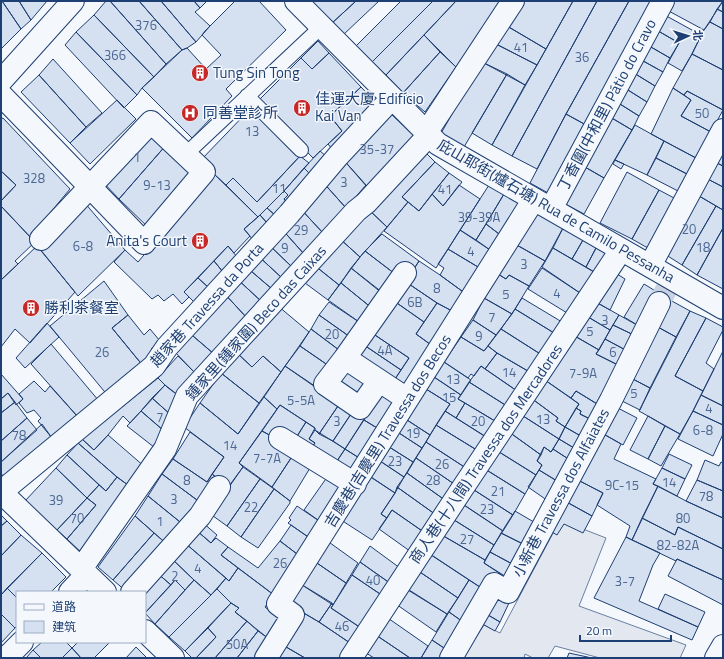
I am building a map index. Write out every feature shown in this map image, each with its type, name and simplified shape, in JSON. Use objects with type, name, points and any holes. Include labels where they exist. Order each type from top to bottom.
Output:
[{"type":"street","points":[[1,81],[73,1]]},
{"type":"street","name":"庇山耶街(爐石塘) Rua de Camilo Pessanha","points":[[296,1],[438,144],[723,308]]},
{"type":"street","name":"鍾家里(鍾家圍) Beco das Caixas","points":[[71,591],[165,449],[187,396],[428,134],[513,1]]},
{"type":"street","name":"丁香圍(中和里) Pátio do Cravo","points":[[543,204],[663,1]]},
{"type":"street","points":[[1,95],[90,187],[144,243],[204,172],[151,122],[90,187],[40,239]]},
{"type":"street","name":"趙家巷 Travessa da Porta","points":[[1,492],[154,366],[167,347],[289,214],[338,156],[392,98]]},
{"type":"street","points":[[650,266],[723,130]]},
{"type":"street","name":"吉慶巷(吉慶里) Travessa dos Becos","points":[[266,658],[293,615],[278,604],[408,399],[543,204]]},
{"type":"street","name":"商人巷(十八間) Travessa dos Mercadores","points":[[352,658],[621,250]]},
{"type":"street","points":[[379,381],[360,408],[325,384],[405,273]]},
{"type":"street","name":"小新巷 Travessa dos Alfaiates","points":[[451,658],[494,584],[508,592],[611,400],[660,303]]},
{"type":"street","points":[[345,358],[408,399]]},
{"type":"street","points":[[280,438],[355,484]]},
{"type":"street","points":[[133,591],[200,516],[219,487]]},
{"type":"street","points":[[1,492],[104,591]]},
{"type":"street","points":[[146,632],[173,658]]},
{"type":"street","points":[[6,658],[21,643]]},
{"type":"street","points":[[716,658],[723,646]]},
{"type":"lane","points":[[185,155],[321,27]]},
{"type":"lane","points":[[247,96],[301,150]]},
{"type":"shaded area","points":[[560,520],[606,538],[579,606],[686,645],[680,658],[600,658],[555,646],[548,658],[533,658],[525,654],[524,658],[462,658],[484,625],[500,633]]},
{"type":"building","points":[[1,1],[21,29],[2,48],[1,46]]},
{"type":"building","points":[[2,1],[19,1],[31,20],[21,29]]},
{"type":"building","points":[[19,1],[47,1],[31,20]]},
{"type":"building","points":[[106,1],[110,1],[166,64],[154,77],[94,15]]},
{"type":"building","points":[[110,1],[139,1],[182,50],[166,64]]},
{"type":"building","points":[[139,1],[161,1],[196,42],[182,50]]},
{"type":"building","points":[[161,1],[194,1],[200,8],[195,12],[210,26],[196,42]]},
{"type":"building","points":[[194,1],[207,1],[200,8]]},
{"type":"building","name":"Tung Sin Tong","points":[[235,1],[259,1],[286,30],[226,89],[232,96],[192,138],[142,88],[182,50],[187,48],[206,69],[221,55],[202,35]]},
{"type":"building","points":[[356,1],[331,24],[312,2]]},
{"type":"building","points":[[356,1],[379,1],[343,35],[331,24]]},
{"type":"building","points":[[401,1],[433,1],[372,62],[356,46]]},
{"type":"building","points":[[433,1],[456,1],[386,75],[372,62]]},
{"type":"building","points":[[456,1],[500,1],[456,67],[424,35]]},
{"type":"building","points":[[525,1],[573,1],[546,49],[507,26]]},
{"type":"building","points":[[573,1],[597,1],[512,156],[492,145]]},
{"type":"building","points":[[597,1],[629,1],[537,169],[512,156]]},
{"type":"building","points":[[629,1],[656,1],[586,125],[566,114]]},
{"type":"building","points":[[669,1],[723,1],[704,30],[665,9]]},
{"type":"building","points":[[723,1],[723,12],[717,9]]},
{"type":"building","points":[[717,9],[723,12],[723,29],[710,22]]},
{"type":"building","points":[[661,13],[701,35],[682,71],[668,63],[679,43],[653,28]]},
{"type":"building","points":[[94,15],[154,77],[137,95],[76,32]]},
{"type":"building","points":[[710,22],[723,29],[723,70],[692,54],[704,30]]},
{"type":"building","points":[[507,26],[546,49],[537,65],[496,44]]},
{"type":"building","points":[[653,28],[679,43],[670,58],[644,43]]},
{"type":"building","points":[[76,32],[137,95],[124,108],[65,45]]},
{"type":"building","points":[[424,35],[440,52],[403,93],[386,75]]},
{"type":"building","points":[[318,41],[329,53],[312,69],[301,58]]},
{"type":"building","points":[[644,43],[670,58],[663,72],[636,57]]},
{"type":"building","points":[[496,44],[537,65],[525,85],[482,62]]},
{"type":"building","points":[[440,52],[456,67],[425,112],[403,93]]},
{"type":"building","name":"佳運大廈 Edifício Kai Van","points":[[329,53],[361,87],[330,116],[342,131],[313,158],[258,101],[301,58],[312,69]]},
{"type":"building","points":[[692,54],[723,70],[723,110],[687,91],[684,95],[673,88]]},
{"type":"building","points":[[636,57],[663,72],[655,86],[629,70]]},
{"type":"building","points":[[53,59],[102,113],[86,127],[39,75]]},
{"type":"building","points":[[482,62],[507,74],[464,147],[440,135]]},
{"type":"building","points":[[629,70],[655,86],[647,102],[620,85]]},
{"type":"building","points":[[507,74],[525,85],[492,145],[472,133]]},
{"type":"building","points":[[39,75],[86,127],[70,143],[21,92]]},
{"type":"building","points":[[620,85],[647,102],[639,116],[612,99]]},
{"type":"building","points":[[361,87],[381,108],[333,150],[328,144],[342,131],[330,116]]},
{"type":"building","points":[[673,88],[691,100],[681,116],[711,132],[696,158],[651,134]]},
{"type":"building","points":[[687,91],[723,110],[711,132],[681,116],[691,100],[684,95]]},
{"type":"building","points":[[612,99],[639,116],[632,130],[605,114]]},
{"type":"building","points":[[117,100],[136,119],[90,164],[70,143]]},
{"type":"building","points":[[252,107],[300,156],[257,202],[233,178],[226,185],[200,161]]},
{"type":"building","points":[[388,111],[415,137],[368,188],[341,157]]},
{"type":"building","points":[[566,114],[586,125],[550,194],[530,183]]},
{"type":"building","points":[[605,114],[632,130],[604,178],[578,163]]},
{"type":"building","points":[[3,118],[70,189],[30,237],[1,206],[1,201],[16,185],[1,171],[1,119]]},
{"type":"building","points":[[148,125],[167,144],[119,199],[99,178]]},
{"type":"building","points":[[635,125],[664,141],[647,175],[615,160]]},
{"type":"building","points":[[664,141],[696,158],[687,174],[656,158]]},
{"type":"building","points":[[723,142],[723,166],[711,160]]},
{"type":"building","points":[[167,144],[195,172],[153,232],[119,199]]},
{"type":"building","points":[[423,150],[435,162],[402,197],[408,202],[387,227],[367,208]]},
{"type":"building","points":[[320,151],[327,157],[314,178],[304,168]]},
{"type":"building","points":[[300,156],[309,163],[258,217],[226,185],[233,178],[257,202]]},
{"type":"building","points":[[341,157],[366,185],[346,208],[321,180]]},
{"type":"building","points":[[656,158],[687,174],[678,191],[647,175]]},
{"type":"building","points":[[615,160],[624,164],[621,169],[613,164]]},
{"type":"building","points":[[711,160],[723,166],[723,187],[702,176]]},
{"type":"building","points":[[435,162],[449,173],[419,211],[402,197]]},
{"type":"building","points":[[578,163],[604,178],[584,214],[558,200]]},
{"type":"building","points":[[304,168],[314,178],[288,204],[284,199],[288,195],[284,191]]},
{"type":"building","points":[[1,171],[16,185],[1,201]]},
{"type":"building","points":[[627,172],[659,190],[632,239],[600,223]]},
{"type":"building","name":"Anita's Court","points":[[213,173],[258,217],[244,229],[250,236],[234,253],[228,246],[184,292],[189,297],[182,304],[173,294],[164,301],[158,295],[152,299],[114,262],[125,250],[138,262]]},
{"type":"building","points":[[449,173],[462,182],[443,206],[432,194]]},
{"type":"building","points":[[702,176],[723,187],[723,210],[694,193]]},
{"type":"building","points":[[321,180],[346,208],[323,233],[298,206]]},
{"type":"building","points":[[459,185],[480,199],[436,268],[384,231],[408,202],[419,211],[432,194],[443,206]]},
{"type":"building","points":[[489,185],[504,194],[476,240],[460,230]]},
{"type":"building","points":[[659,190],[676,199],[651,247],[646,247],[632,239]]},
{"type":"building","points":[[284,191],[288,195],[284,199],[288,204],[276,216],[267,208]]},
{"type":"building","points":[[694,193],[716,206],[682,265],[663,253]]},
{"type":"building","points":[[504,194],[525,206],[503,237],[486,224]]},
{"type":"building","points":[[84,202],[125,250],[78,296],[40,249]]},
{"type":"building","points":[[1,206],[35,242],[15,261],[18,264],[1,280]]},
{"type":"building","points":[[298,206],[323,233],[304,254],[280,227]]},
{"type":"building","points":[[716,206],[723,210],[723,228],[697,275],[682,265]]},
{"type":"building","points":[[267,208],[276,216],[268,224],[260,215]]},
{"type":"building","points":[[367,208],[387,227],[360,257],[339,238]]},
{"type":"building","points":[[535,212],[563,228],[545,261],[515,244]]},
{"type":"building","points":[[260,215],[268,224],[253,240],[244,229]]},
{"type":"building","points":[[486,224],[503,237],[493,252],[476,240]]},
{"type":"building","points":[[280,227],[304,254],[292,267],[266,242]]},
{"type":"building","points":[[563,228],[583,240],[572,259],[553,248]]},
{"type":"building","points":[[723,228],[723,289],[697,275]]},
{"type":"building","points":[[460,230],[493,252],[483,270],[448,249]]},
{"type":"building","points":[[382,234],[419,261],[410,275],[399,277],[365,251]]},
{"type":"building","points":[[339,238],[360,257],[339,285],[314,265]]},
{"type":"building","points":[[583,240],[596,248],[586,267],[572,259]]},
{"type":"building","points":[[266,242],[292,267],[282,278],[255,253]]},
{"type":"building","points":[[515,244],[545,261],[529,286],[509,275],[506,279],[498,274]]},
{"type":"building","name":"勝利茶餐室","points":[[37,246],[75,292],[30,343],[15,329],[1,347],[1,280]]},
{"type":"building","points":[[228,246],[237,257],[223,272],[214,261]]},
{"type":"building","points":[[553,248],[599,275],[586,297],[542,267]]},
{"type":"building","points":[[596,248],[612,257],[601,276],[586,267]]},
{"type":"building","points":[[448,249],[483,270],[466,294],[440,275],[444,268],[438,264]]},
{"type":"building","points":[[365,251],[399,277],[387,296],[351,268]]},
{"type":"building","points":[[255,253],[282,278],[272,289],[244,265]]},
{"type":"building","points":[[214,261],[223,272],[208,287],[198,278]]},
{"type":"building","points":[[419,261],[466,294],[454,312],[437,303],[406,282]]},
{"type":"building","points":[[244,265],[272,289],[262,302],[234,276]]},
{"type":"building","points":[[314,265],[339,285],[328,300],[301,280]]},
{"type":"building","points":[[351,268],[383,294],[373,309],[341,283]]},
{"type":"building","points":[[542,268],[586,297],[572,316],[528,289]]},
{"type":"building","points":[[614,272],[625,279],[610,310],[594,301]]},
{"type":"building","points":[[498,274],[506,279],[509,275],[529,286],[512,314],[484,298]]},
{"type":"building","points":[[234,276],[262,302],[247,318],[222,291]]},
{"type":"building","points":[[198,278],[208,287],[194,302],[184,292]]},
{"type":"building","points":[[104,281],[128,315],[112,328],[144,367],[109,397],[50,326]]},
{"type":"building","points":[[406,282],[437,303],[424,322],[394,301]]},
{"type":"building","points":[[341,283],[373,309],[362,324],[328,300]]},
{"type":"building","points":[[644,284],[662,295],[644,329],[624,317]]},
{"type":"building","points":[[222,291],[247,318],[214,354],[186,330]]},
{"type":"building","points":[[484,298],[512,314],[496,335],[473,320]]},
{"type":"building","points":[[522,298],[567,325],[559,336],[515,309]]},
{"type":"building","points":[[670,300],[690,311],[676,337],[656,326]]},
{"type":"building","points":[[394,301],[424,322],[416,334],[434,347],[406,391],[393,382],[409,358],[369,331]]},
{"type":"building","points":[[594,301],[619,315],[610,330],[583,314]]},
{"type":"building","points":[[329,302],[362,324],[353,339],[319,315]]},
{"type":"building","points":[[437,303],[454,312],[434,347],[416,334]]},
{"type":"building","points":[[278,306],[309,332],[281,372],[263,356],[252,367],[237,353]]},
{"type":"building","points":[[515,309],[559,336],[545,357],[501,329]]},
{"type":"building","points":[[690,311],[706,318],[675,376],[703,391],[680,434],[639,411]]},
{"type":"building","points":[[583,314],[610,330],[599,350],[573,335]]},
{"type":"building","points":[[128,315],[144,335],[150,329],[160,341],[151,349],[156,354],[144,367],[112,328]]},
{"type":"building","points":[[319,315],[353,339],[343,353],[311,329]]},
{"type":"building","points":[[619,315],[644,329],[640,338],[613,325]]},
{"type":"building","points":[[706,318],[723,327],[723,330],[706,363],[714,369],[703,391],[675,376]]},
{"type":"building","points":[[473,320],[496,335],[484,351],[461,337]]},
{"type":"building","points":[[47,323],[59,337],[25,368],[16,358]]},
{"type":"building","points":[[613,325],[640,338],[633,354],[605,339]]},
{"type":"building","points":[[656,326],[676,337],[650,388],[629,377]]},
{"type":"building","points":[[311,329],[343,353],[332,368],[300,346]]},
{"type":"building","points":[[501,329],[545,357],[533,374],[488,346]]},
{"type":"building","points":[[186,330],[214,354],[197,375],[173,350]]},
{"type":"building","points":[[369,331],[409,358],[401,370],[361,343]]},
{"type":"building","points":[[573,335],[599,350],[596,354],[624,368],[602,407],[576,391],[571,398],[542,378]]},
{"type":"building","points":[[461,337],[484,351],[488,346],[497,353],[485,369],[481,366],[474,376],[471,374],[468,378],[444,362]]},
{"type":"building","points":[[605,339],[633,354],[624,368],[596,354]]},
{"type":"building","points":[[361,343],[401,370],[393,382],[353,355]]},
{"type":"building","points":[[51,344],[99,401],[78,417],[31,364]]},
{"type":"building","points":[[300,346],[332,368],[318,389],[285,366]]},
{"type":"building","points":[[723,351],[723,406],[701,395]]},
{"type":"building","points":[[237,353],[252,367],[263,356],[281,372],[259,403],[221,373]]},
{"type":"building","points":[[497,353],[533,374],[520,393],[485,369]]},
{"type":"building","points":[[178,356],[197,375],[179,396],[158,378]]},
{"type":"building","points":[[444,362],[471,380],[461,395],[434,377]]},
{"type":"building","points":[[346,364],[371,382],[361,397],[335,379]]},
{"type":"building","points":[[285,366],[340,403],[319,434],[315,428],[280,405],[277,409],[264,397]]},
{"type":"building","points":[[481,366],[520,393],[510,408],[469,382]]},
{"type":"building","points":[[221,373],[259,403],[238,434],[200,403]]},
{"type":"building","points":[[1,374],[23,399],[16,405],[8,393],[1,399]]},
{"type":"building","points":[[434,377],[461,395],[458,399],[465,403],[456,418],[445,411],[450,404],[426,389]]},
{"type":"building","points":[[629,377],[650,388],[640,410],[618,399]]},
{"type":"building","points":[[158,378],[165,385],[130,423],[123,416],[94,450],[82,439]]},
{"type":"building","points":[[542,378],[579,404],[565,427],[556,421],[558,418],[531,398]]},
{"type":"building","points":[[34,381],[45,392],[50,386],[78,417],[52,438],[38,421],[41,418],[34,410],[27,413],[19,403],[23,399],[19,394]]},
{"type":"building","points":[[469,382],[510,408],[500,424],[458,399]]},
{"type":"building","points":[[165,385],[179,396],[171,415],[152,398]]},
{"type":"building","points":[[380,387],[402,401],[382,431],[364,420]]},
{"type":"building","points":[[426,389],[450,404],[430,435],[404,418]]},
{"type":"building","points":[[576,391],[602,407],[594,421],[580,414],[581,411],[576,408],[579,404],[571,398]]},
{"type":"building","points":[[8,393],[15,402],[1,413],[1,399]]},
{"type":"building","points":[[701,395],[723,406],[723,425],[693,411]]},
{"type":"building","points":[[264,397],[277,409],[239,463],[243,467],[229,487],[212,474],[224,457],[184,427],[200,403],[238,434]]},
{"type":"building","points":[[152,398],[171,415],[165,432],[141,411]]},
{"type":"building","points":[[531,398],[558,418],[556,421],[565,427],[559,439],[520,414]]},
{"type":"building","points":[[342,400],[355,408],[333,441],[319,434]]},
{"type":"building","points":[[15,402],[27,418],[1,441],[1,413]]},
{"type":"building","points":[[465,403],[500,424],[489,439],[456,418]]},
{"type":"building","points":[[280,405],[306,422],[294,441],[275,438],[262,431]]},
{"type":"building","points":[[614,406],[637,418],[623,445],[600,432]]},
{"type":"building","points":[[355,408],[366,416],[345,449],[333,441]]},
{"type":"building","points":[[576,408],[581,411],[580,414],[594,421],[586,439],[565,427]]},
{"type":"building","points":[[141,411],[170,436],[159,451],[127,426]]},
{"type":"building","points":[[445,411],[488,438],[480,452],[436,425]]},
{"type":"building","points":[[693,411],[723,425],[723,434],[713,456],[678,439]]},
{"type":"building","points":[[520,414],[559,439],[551,452],[544,447],[541,455],[509,432]]},
{"type":"building","points":[[648,416],[665,426],[648,459],[630,450]]},
{"type":"building","points":[[27,418],[37,430],[1,462],[1,441]]},
{"type":"building","points":[[404,418],[430,435],[422,448],[396,431]]},
{"type":"building","points":[[364,420],[382,431],[364,461],[345,449]]},
{"type":"building","points":[[306,422],[315,428],[309,439],[315,443],[309,451],[294,441]]},
{"type":"building","points":[[42,424],[52,438],[5,477],[1,474],[1,462]]},
{"type":"building","points":[[436,425],[480,452],[469,470],[426,442]]},
{"type":"building","points":[[665,426],[680,434],[661,466],[648,459]]},
{"type":"building","points":[[565,427],[586,439],[579,451],[559,439]]},
{"type":"building","points":[[315,430],[345,449],[333,467],[309,451],[315,443],[309,439]]},
{"type":"building","points":[[262,431],[295,452],[272,487],[239,463]]},
{"type":"building","points":[[396,431],[422,448],[413,462],[386,445]]},
{"type":"building","points":[[190,432],[224,457],[207,482],[173,459]]},
{"type":"building","points":[[509,432],[541,455],[537,461],[542,465],[536,475],[496,450]]},
{"type":"building","points":[[600,432],[621,444],[614,459],[656,479],[653,484],[658,486],[632,540],[626,537],[630,526],[597,505],[603,493],[574,478]]},
{"type":"building","points":[[108,435],[145,467],[132,488],[78,443],[82,439],[94,450]]},
{"type":"building","points":[[559,439],[579,451],[573,462],[553,449]]},
{"type":"building","points":[[426,442],[469,470],[460,488],[416,458]]},
{"type":"building","points":[[78,443],[117,477],[106,491],[67,455]]},
{"type":"building","points":[[386,445],[413,462],[404,477],[377,459]]},
{"type":"building","points":[[544,447],[551,452],[553,449],[573,462],[562,484],[539,470],[542,465],[537,461]]},
{"type":"building","points":[[345,449],[364,461],[353,479],[333,467]]},
{"type":"building","points":[[496,450],[536,475],[525,494],[485,469]]},
{"type":"building","points":[[295,452],[313,463],[290,501],[272,487]]},
{"type":"building","points":[[669,454],[692,465],[685,479],[662,468]]},
{"type":"building","points":[[67,455],[99,485],[87,498],[56,468]]},
{"type":"building","points":[[416,458],[460,488],[449,503],[407,473]]},
{"type":"building","points":[[173,459],[207,482],[212,474],[218,479],[201,503],[162,474]]},
{"type":"building","points":[[377,459],[404,477],[395,493],[366,474]]},
{"type":"building","points":[[705,460],[719,466],[721,462],[723,463],[723,491],[697,480]]},
{"type":"building","points":[[243,467],[260,479],[227,526],[209,513]]},
{"type":"building","points":[[56,468],[87,498],[57,530],[24,502]]},
{"type":"building","points":[[662,468],[685,479],[677,496],[653,484]]},
{"type":"building","points":[[485,469],[525,494],[513,515],[471,488]]},
{"type":"building","points":[[539,470],[562,484],[551,503],[528,487]]},
{"type":"building","points":[[330,473],[351,485],[325,525],[304,510]]},
{"type":"building","points":[[407,473],[449,503],[439,517],[397,487]]},
{"type":"building","points":[[162,474],[201,503],[185,526],[148,496]]},
{"type":"building","points":[[368,475],[395,493],[381,514],[387,518],[372,540],[338,518]]},
{"type":"building","points":[[117,477],[132,488],[85,556],[67,539],[96,505],[87,498],[99,485],[106,491]]},
{"type":"building","points":[[574,478],[603,493],[592,516],[563,500]]},
{"type":"building","points":[[260,479],[274,489],[241,537],[227,526]]},
{"type":"building","points":[[697,480],[723,491],[723,518],[686,501]]},
{"type":"building","points":[[658,486],[723,518],[723,549],[678,527],[675,535],[642,518]]},
{"type":"building","points":[[397,487],[439,517],[428,535],[392,510],[387,518],[381,514],[395,493]]},
{"type":"building","points":[[471,488],[513,515],[503,531],[461,503]]},
{"type":"building","points":[[274,489],[290,501],[290,503],[258,548],[241,537]]},
{"type":"building","points":[[148,496],[185,526],[169,546],[135,516]]},
{"type":"building","points":[[87,498],[96,505],[67,539],[57,530]]},
{"type":"building","points":[[563,500],[592,516],[583,533],[564,524],[557,535],[547,529]]},
{"type":"building","points":[[461,503],[503,531],[494,545],[451,518]]},
{"type":"building","points":[[297,506],[325,525],[314,541],[288,523],[291,520],[289,518]]},
{"type":"building","points":[[392,510],[428,535],[414,554],[379,529]]},
{"type":"building","points":[[515,511],[539,525],[527,546],[501,533]]},
{"type":"building","points":[[1,515],[7,521],[1,526]]},
{"type":"building","points":[[135,516],[154,533],[113,580],[98,567]]},
{"type":"building","points":[[451,518],[494,545],[485,560],[440,534]]},
{"type":"building","points":[[642,518],[675,535],[678,527],[723,549],[723,580],[677,559],[676,561],[632,540]]},
{"type":"building","points":[[7,521],[21,535],[1,556],[1,526]]},
{"type":"building","points":[[202,522],[217,535],[211,543],[196,530]]},
{"type":"building","points":[[291,525],[314,541],[301,557],[280,541]]},
{"type":"building","points":[[196,530],[211,543],[216,538],[228,547],[221,555],[238,568],[229,581],[185,543]]},
{"type":"building","points":[[154,533],[169,546],[128,591],[126,591],[113,580]]},
{"type":"building","points":[[501,533],[527,546],[516,566],[490,552]]},
{"type":"building","points":[[440,534],[485,560],[484,563],[502,575],[492,582],[486,591],[427,552]]},
{"type":"building","points":[[21,535],[42,553],[1,595],[1,556]]},
{"type":"building","points":[[626,537],[660,553],[653,565],[639,601],[698,627],[692,640],[594,598]]},
{"type":"building","points":[[326,540],[358,563],[346,583],[314,561]]},
{"type":"building","points":[[280,541],[301,557],[274,595],[221,555],[228,547],[258,568]]},
{"type":"building","points":[[185,543],[226,578],[211,595],[171,558]]},
{"type":"building","points":[[370,546],[404,571],[394,586],[360,562]]},
{"type":"building","points":[[425,551],[469,580],[458,598],[417,570]]},
{"type":"building","points":[[490,552],[516,566],[511,580],[484,563]]},
{"type":"building","points":[[42,553],[66,577],[52,591],[16,591],[16,597],[7,588]]},
{"type":"building","points":[[171,558],[194,580],[185,590],[175,580],[171,585],[156,572]]},
{"type":"building","points":[[677,559],[723,580],[723,605],[668,576]]},
{"type":"building","points":[[314,561],[346,583],[333,605],[299,583]]},
{"type":"building","points":[[360,562],[394,586],[386,598],[352,575]]},
{"type":"building","points":[[238,568],[274,595],[265,607],[281,620],[269,639],[235,612],[239,608],[231,603],[217,589],[226,578],[229,581]]},
{"type":"building","points":[[417,570],[458,598],[447,614],[406,588]]},
{"type":"building","points":[[156,572],[171,585],[146,612],[146,591]]},
{"type":"building","points":[[352,575],[386,598],[364,630],[331,608]]},
{"type":"building","points":[[175,580],[185,590],[155,624],[146,614],[146,612]]},
{"type":"building","points":[[194,580],[211,595],[169,637],[155,624]]},
{"type":"building","points":[[469,580],[486,591],[466,624],[449,612]]},
{"type":"building","points":[[299,583],[332,603],[319,622],[287,603]]},
{"type":"building","points":[[403,587],[447,614],[436,632],[393,602]]},
{"type":"building","points":[[7,588],[16,597],[15,628],[1,614],[1,595]]},
{"type":"building","points":[[217,589],[231,603],[185,651],[169,637]]},
{"type":"building","points":[[665,594],[705,612],[698,627],[658,609]]},
{"type":"building","points":[[494,595],[509,603],[500,622],[483,612]]},
{"type":"building","points":[[231,603],[239,608],[235,612],[247,621],[215,658],[196,658],[216,637],[208,628]]},
{"type":"building","points":[[332,603],[333,605],[331,608],[364,630],[353,645],[319,622]]},
{"type":"building","points":[[302,612],[353,645],[345,658],[305,658],[281,644]]},
{"type":"building","points":[[449,612],[466,624],[450,652],[432,640]]},
{"type":"building","points":[[483,612],[500,622],[495,631],[479,622]]},
{"type":"building","points":[[1,614],[15,628],[1,643]]},
{"type":"building","points":[[385,616],[428,646],[421,658],[410,658],[373,633]]},
{"type":"building","points":[[247,621],[258,631],[237,658],[215,658]]},
{"type":"building","points":[[208,628],[216,637],[196,658],[192,658],[185,651]]},
{"type":"building","points":[[258,631],[269,639],[257,658],[237,658]]},
{"type":"building","points":[[373,633],[410,658],[374,658],[363,651]]},
{"type":"building","points":[[432,640],[450,652],[447,658],[421,658]]},
{"type":"building","points":[[41,643],[67,643],[72,648],[63,657],[64,658],[41,658],[33,650]]},
{"type":"building","points":[[77,643],[109,643],[94,658],[81,658],[72,648]]},
{"type":"building","points":[[281,644],[305,658],[273,658]]},
{"type":"building","points":[[136,647],[147,658],[126,658]]},
{"type":"building","points":[[72,648],[81,658],[63,657]]},
{"type":"building","points":[[33,650],[41,658],[26,658]]},
{"type":"building","points":[[569,653],[592,658],[567,658]]},
{"type":"tunnel","points":[[659,303],[672,279]]},
{"type":"place","name":"Tung Sin Tong","points":[[200,73]]},
{"type":"place","name":"佳運大廈 Edifício Kai Van","points":[[302,108]]},
{"type":"place","name":"同善堂診所","points":[[190,113]]},
{"type":"place","name":"Anita's Court","points":[[200,241]]},
{"type":"place","name":"勝利茶餐室","points":[[31,308]]}]
